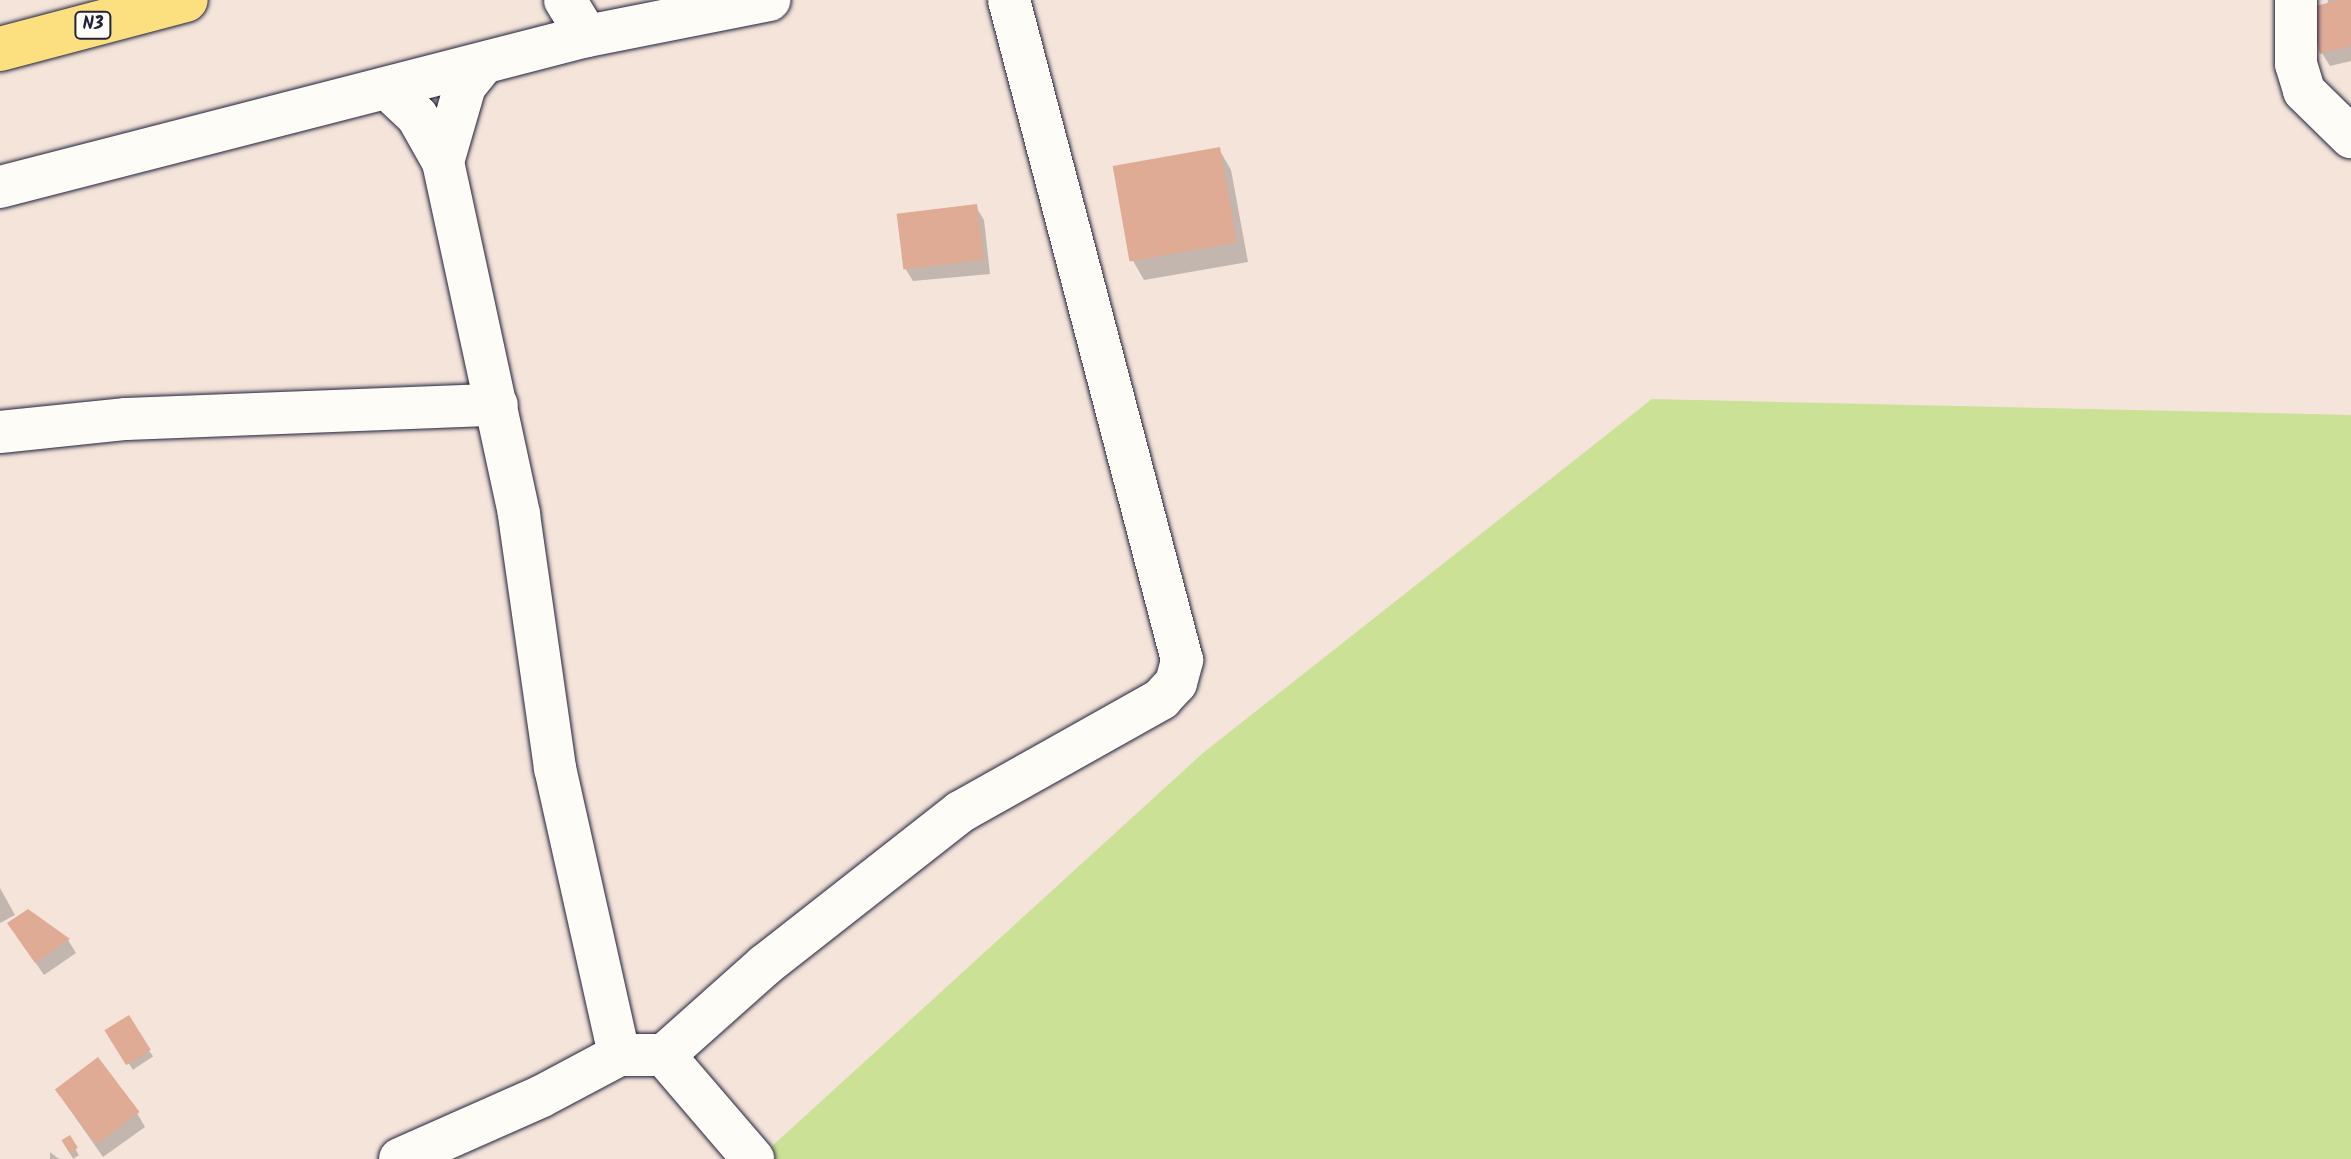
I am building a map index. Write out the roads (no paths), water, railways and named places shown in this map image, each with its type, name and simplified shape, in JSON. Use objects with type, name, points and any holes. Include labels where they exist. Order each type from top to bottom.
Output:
[{"type":"highway","name":"N3","points":[[0,49],[186,0]]},
{"type":"street","points":[[565,0],[587,36]]},
{"type":"street","points":[[0,187],[587,36],[769,0]]},
{"type":"street","points":[[400,1159],[542,1096],[619,1055],[664,1055],[765,965],[960,812],[1161,699],[1176,683],[1182,660],[1009,0]]},
{"type":"street","points":[[2296,0],[2296,64],[2304,91],[2351,137]]},
{"type":"street","points":[[443,162],[465,86],[483,64]]},
{"type":"street","points":[[388,89],[417,116],[443,162],[519,515],[555,768],[619,1055]]},
{"type":"street","points":[[0,432],[126,419],[497,405]]},
{"type":"street","points":[[664,1055],[753,1159]]}]
